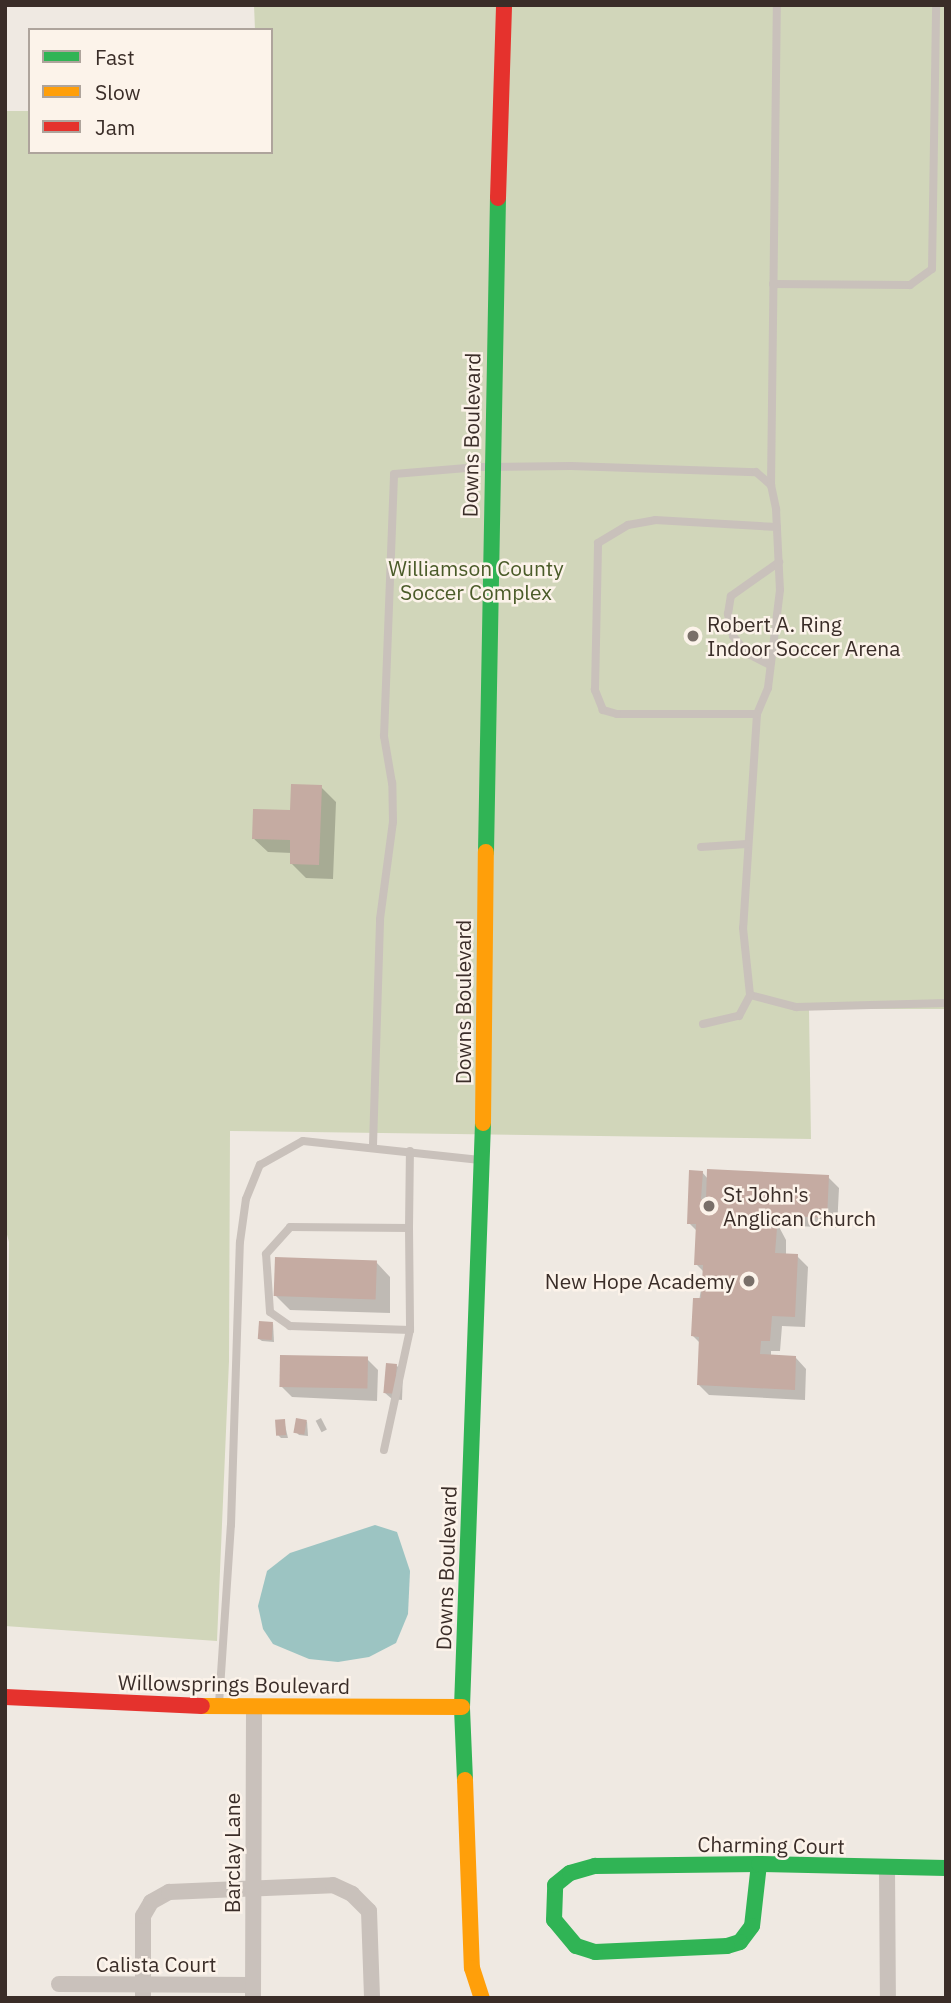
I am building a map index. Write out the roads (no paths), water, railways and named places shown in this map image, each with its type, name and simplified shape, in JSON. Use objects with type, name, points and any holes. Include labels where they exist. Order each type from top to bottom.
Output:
[{"type":"street","name":"Downs Boulevard","points":[[482,1998],[472,1968],[462,1707],[483,1160],[490,468],[504,5]]},
{"type":"street","name":"Willowsprings Boulevard","points":[[5,1697],[254,1708],[462,1707]]},
{"type":"street","name":"Barclay Lane","points":[[253,1992],[254,1708]]},
{"type":"street","name":"Charming Court","points":[[759,1864],[756,1913],[740,1942],[727,1946],[595,1952],[576,1946],[561,1932],[552,1903],[555,1885],[570,1873],[595,1866],[759,1864],[946,1868]]},
{"type":"street","points":[[887,1868],[888,1998]]},
{"type":"street","points":[[144,1991],[143,1916],[151,1902],[169,1892],[253,1886],[333,1885],[352,1894],[369,1911],[372,1998]]},
{"type":"street","name":"Calista Court","points":[[59,1984],[144,1991],[253,1992]]},
{"type":"lane","points":[[703,1024],[739,1016],[750,995],[743,928],[747,845],[757,714],[770,666],[779,562],[771,485],[777,5]]},
{"type":"lane","points":[[773,284],[910,285],[932,269],[936,5]]},
{"type":"lane","points":[[373,1145],[380,919],[393,822],[392,783],[384,736],[394,474],[490,468],[756,472],[771,485]]},
{"type":"lane","points":[[757,714],[617,714],[603,710],[595,690],[598,543],[628,525],[655,520],[777,527]]},
{"type":"lane","points":[[770,666],[748,654],[733,636],[728,614],[731,596],[779,562]]},
{"type":"lane","points":[[701,848],[747,845]]},
{"type":"lane","points":[[750,995],[796,1007],[946,1003]]},
{"type":"lane","points":[[219,1706],[231,1525],[240,1242],[246,1199],[260,1165],[303,1141],[373,1145],[453,1160],[483,1160]]},
{"type":"lane","points":[[384,1450],[410,1330],[411,1151]]},
{"type":"lane","points":[[409,1228],[290,1227],[266,1254],[266,1266],[270,1312],[290,1326],[410,1330]]},
{"type":"water","points":[[375,1525],[397,1532],[410,1571],[408,1614],[396,1643],[369,1657],[338,1662],[309,1659],[273,1644],[263,1629],[258,1606],[267,1571],[290,1553]]},
{"type":"place","name":"Robert A. Ring Indoor Soccer Arena","points":[[693,636]]},
{"type":"place","name":"St John's Anglican Church","points":[[709,1206]]},
{"type":"place","name":"New Hope Academy","points":[[749,1281]]},
{"type":"park label","name":"Williamson County Soccer Complex","points":[[476,580]]}]
